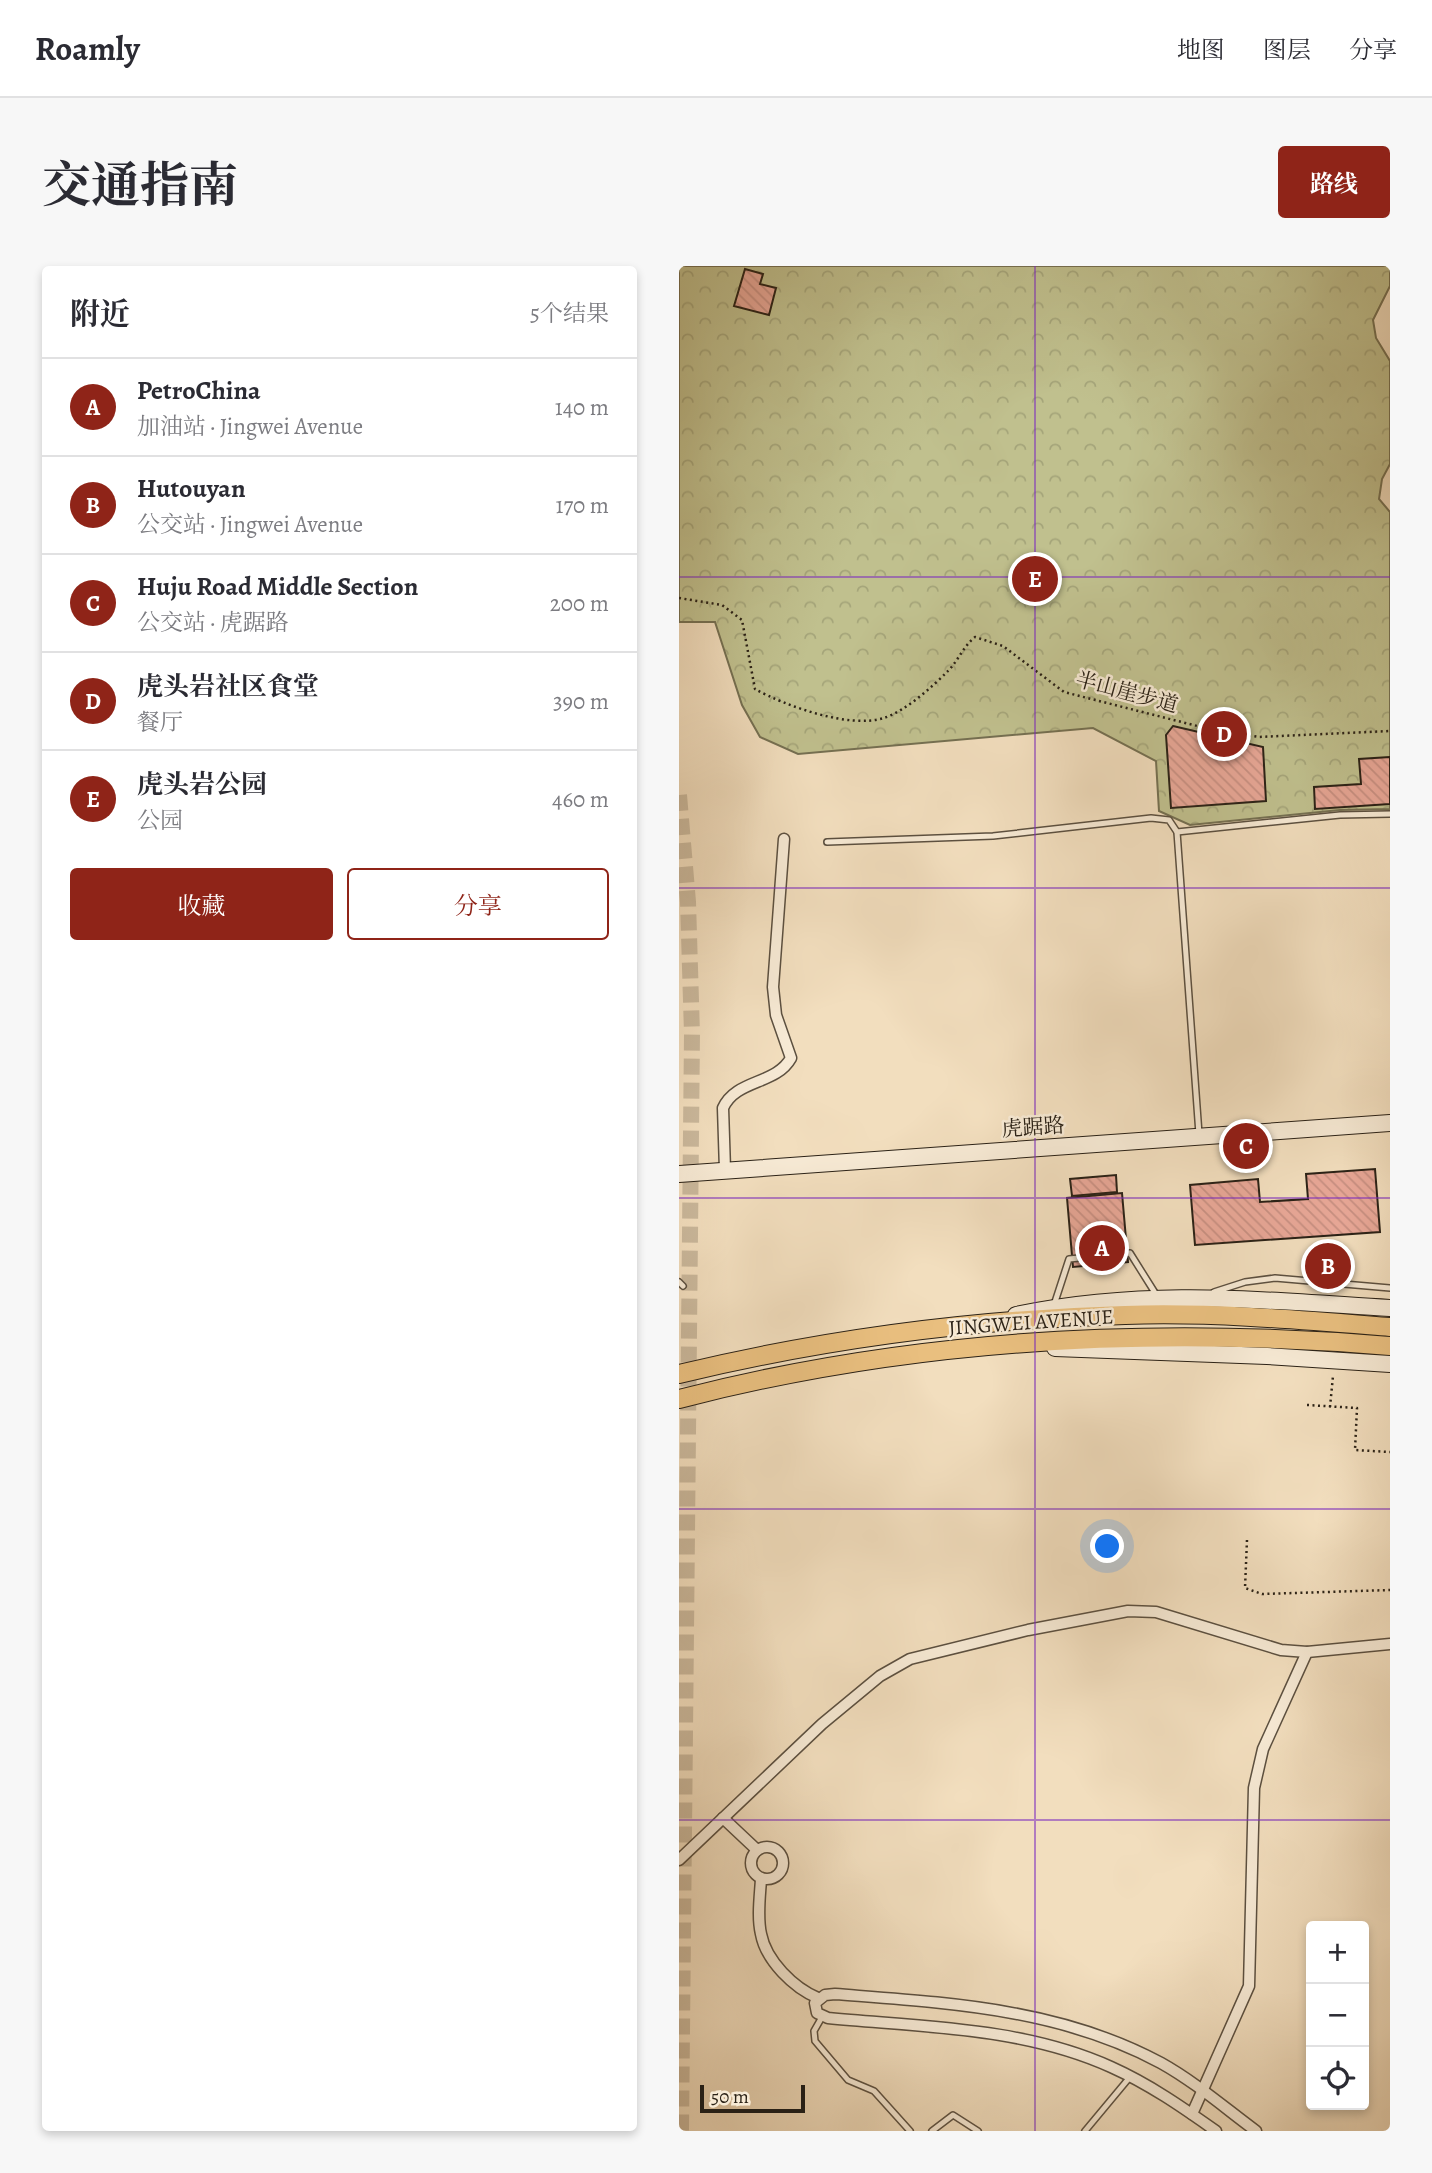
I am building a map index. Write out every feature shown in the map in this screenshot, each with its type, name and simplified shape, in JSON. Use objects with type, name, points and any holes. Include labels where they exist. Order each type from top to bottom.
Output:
[{"type":"main road","name":"JINGWEI AVENUE","points":[[679,1374],[790,1349],[881,1334],[965,1325],[1150,1315],[1288,1319],[1390,1327]]},
{"type":"main road","name":"JINGWEI AVENUE","points":[[679,1399],[783,1375],[986,1345],[1208,1337],[1289,1338],[1390,1346]]},
{"type":"street","points":[[725,1170],[723,1108],[727,1099],[733,1092],[778,1073],[791,1058],[776,1015],[773,987],[784,839]]},
{"type":"street","name":"虎踞路","points":[[679,1174],[1390,1122]]},
{"type":"street","points":[[965,1325],[1053,1307],[1157,1296],[1202,1296],[1390,1308]]},
{"type":"street","points":[[986,1345],[1267,1356],[1390,1364]]},
{"type":"street","points":[[679,1860],[832,1716],[880,1676],[911,1659],[1028,1630],[1128,1611],[1156,1612],[1281,1650],[1307,1652],[1390,1644]]},
{"type":"street","points":[[1192,2114],[1205,2092],[1249,1986],[1249,1890],[1257,1767],[1307,1652]]},
{"type":"street","points":[[723,1818],[757,1850],[774,1848],[783,1861],[777,1877],[761,1879],[753,1872],[750,1863],[757,1850]]},
{"type":"street","points":[[761,1879],[760,1928],[764,1945],[796,1987],[818,1998],[835,1994],[971,2005],[1045,2018],[1103,2036],[1151,2058],[1205,2092],[1256,2131]]},
{"type":"street","points":[[818,1998],[815,2008],[822,2017],[1014,2038],[1089,2058],[1130,2077],[1216,2131]]},
{"type":"lane","points":[[1177,832],[1340,815],[1390,814]]},
{"type":"lane","points":[[827,842],[993,836],[1161,818],[1169,820],[1177,832],[1199,1137]]},
{"type":"lane","points":[[1053,1307],[1069,1259],[1130,1253],[1157,1296]]},
{"type":"lane","points":[[1202,1296],[1245,1282],[1275,1278],[1390,1288]]},
{"type":"lane","points":[[822,2017],[814,2031],[815,2041],[848,2080],[874,2091],[910,2131]]},
{"type":"lane","points":[[1085,2131],[1130,2077]]},
{"type":"lane","points":[[932,2131],[953,2115],[978,2131]]},
{"type":"path","name":"半山崖步道","points":[[679,597],[722,605],[742,620],[755,689],[778,701],[852,721],[884,718],[921,695],[951,668],[963,647],[975,637],[1003,646],[1064,692],[1209,729],[1259,737],[1390,731]]},
{"type":"path","points":[[1330,1407],[1333,1372]]},
{"type":"path","points":[[1307,1405],[1357,1408],[1355,1450],[1390,1451]]},
{"type":"path","points":[[1247,1540],[1245,1588],[1262,1594],[1390,1590]]},
{"type":"green space","points":[[679,266],[1390,266],[1390,286],[1373,320],[1376,338],[1390,361],[1390,464],[1382,479],[1379,499],[1390,512],[1390,809],[1340,810],[1190,825],[1159,811],[1156,761],[1093,728],[798,754],[760,737],[742,705],[715,622],[679,622]]},
{"type":"building","points":[[745,269],[763,274],[760,284],[776,288],[769,315],[734,306]]},
{"type":"building","points":[[1173,726],[1263,747],[1266,801],[1171,808],[1166,735]]},
{"type":"building","points":[[1390,757],[1390,804],[1315,809],[1314,787],[1361,784],[1359,759]]},
{"type":"building","points":[[1375,1169],[1380,1232],[1195,1245],[1190,1185],[1258,1179],[1260,1202],[1308,1199],[1306,1174]]},
{"type":"building","points":[[1116,1175],[1117,1192],[1072,1196],[1070,1179]]},
{"type":"building","points":[[1122,1193],[1128,1262],[1073,1267],[1067,1198]]},
{"type":"tunnel","points":[[679,795],[688,902],[692,1034],[681,2131]]},
{"type":"place","name":"虎头岩公园","points":[[1035,579]]},
{"type":"place","name":"虎头岩社区食堂","points":[[1224,734]]},
{"type":"place","name":"Huju Road Middle Section","points":[[1246,1146]]},
{"type":"place","name":"PetroChina","points":[[1102,1248]]},
{"type":"place","name":"Hutouyan","points":[[1328,1266]]}]
